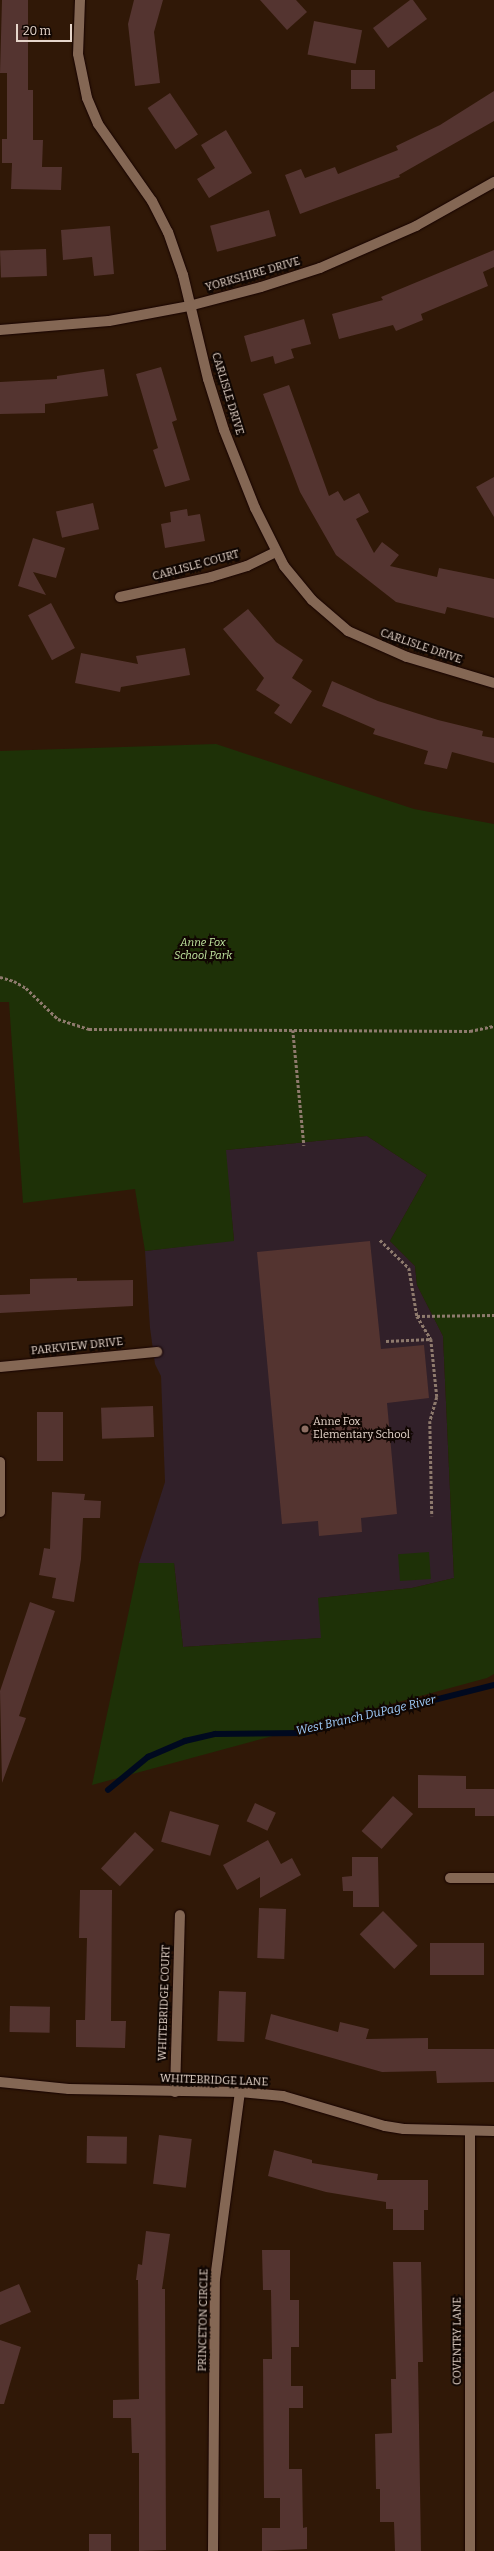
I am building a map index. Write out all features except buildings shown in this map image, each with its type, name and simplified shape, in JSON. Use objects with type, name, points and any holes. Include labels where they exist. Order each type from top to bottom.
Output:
[{"type":"street","name":"CARLISLE DRIVE","points":[[80,0],[78,54],[87,98],[98,124],[161,216],[183,275],[189,306],[224,430],[255,508],[276,552],[297,584],[321,608],[348,631],[407,657],[494,683]]},
{"type":"street","name":"YORKSHIRE DRIVE","points":[[0,330],[109,321],[189,306],[261,287],[320,268],[416,226],[494,182]]},
{"type":"street","name":"CARLISLE COURT","points":[[120,597],[211,577],[247,566],[276,552]]},
{"type":"street","name":"PARKVIEW DRIVE","points":[[0,1367],[157,1352]]},
{"type":"street","points":[[0,1462],[0,1512]]},
{"type":"street","points":[[450,1878],[494,1878]]},
{"type":"street","name":"WHITEBRIDGE COURT","points":[[175,2092],[180,1915]]},
{"type":"street","name":"WHITEBRIDGE LANE","points":[[0,2082],[69,2089],[240,2092],[283,2096],[385,2126],[494,2131]]},
{"type":"street","name":"PRINCETON CIRCLE","points":[[213,2551],[215,2279],[240,2092]]},
{"type":"street","name":"COVENTRY LANE","points":[[470,2131],[470,2551]]},
{"type":"path","points":[[0,977],[14,981],[26,988],[58,1019],[89,1029],[480,1031],[494,1026]]},
{"type":"path","points":[[293,1030],[304,1145]]},
{"type":"path","points":[[380,1240],[409,1268],[417,1316],[431,1339],[437,1397],[430,1421],[432,1516]]},
{"type":"path","points":[[417,1316],[494,1315]]},
{"type":"path","points":[[386,1341],[431,1339]]},
{"type":"shaded area","name":"Anne Fox Elementary School","points":[[367,1136],[427,1175],[390,1241],[415,1266],[417,1285],[443,1336],[454,1578],[412,1588],[319,1598],[322,1638],[183,1647],[174,1563],[139,1563],[165,1482],[161,1376],[155,1364],[150,1328],[145,1251],[234,1240],[225,1150]]},
{"type":"green space","name":"Anne Fox School Park","points":[[216,744],[414,809],[494,824],[494,1674],[487,1678],[92,1785],[139,1563],[174,1563],[183,1647],[321,1638],[318,1598],[412,1588],[454,1578],[443,1336],[417,1285],[415,1266],[390,1241],[427,1175],[367,1136],[226,1150],[234,1241],[145,1251],[135,1189],[23,1203],[9,1002],[0,1002],[0,751]]},
{"type":"green space","points":[[429,1552],[431,1579],[400,1581],[398,1554]]},
{"type":"waterway","name":"West Branch DuPage River","points":[[108,1790],[148,1757],[185,1741],[215,1734],[303,1733],[494,1685]]},
{"type":"place","name":"Anne Fox Elementary School","points":[[305,1429]]}]
